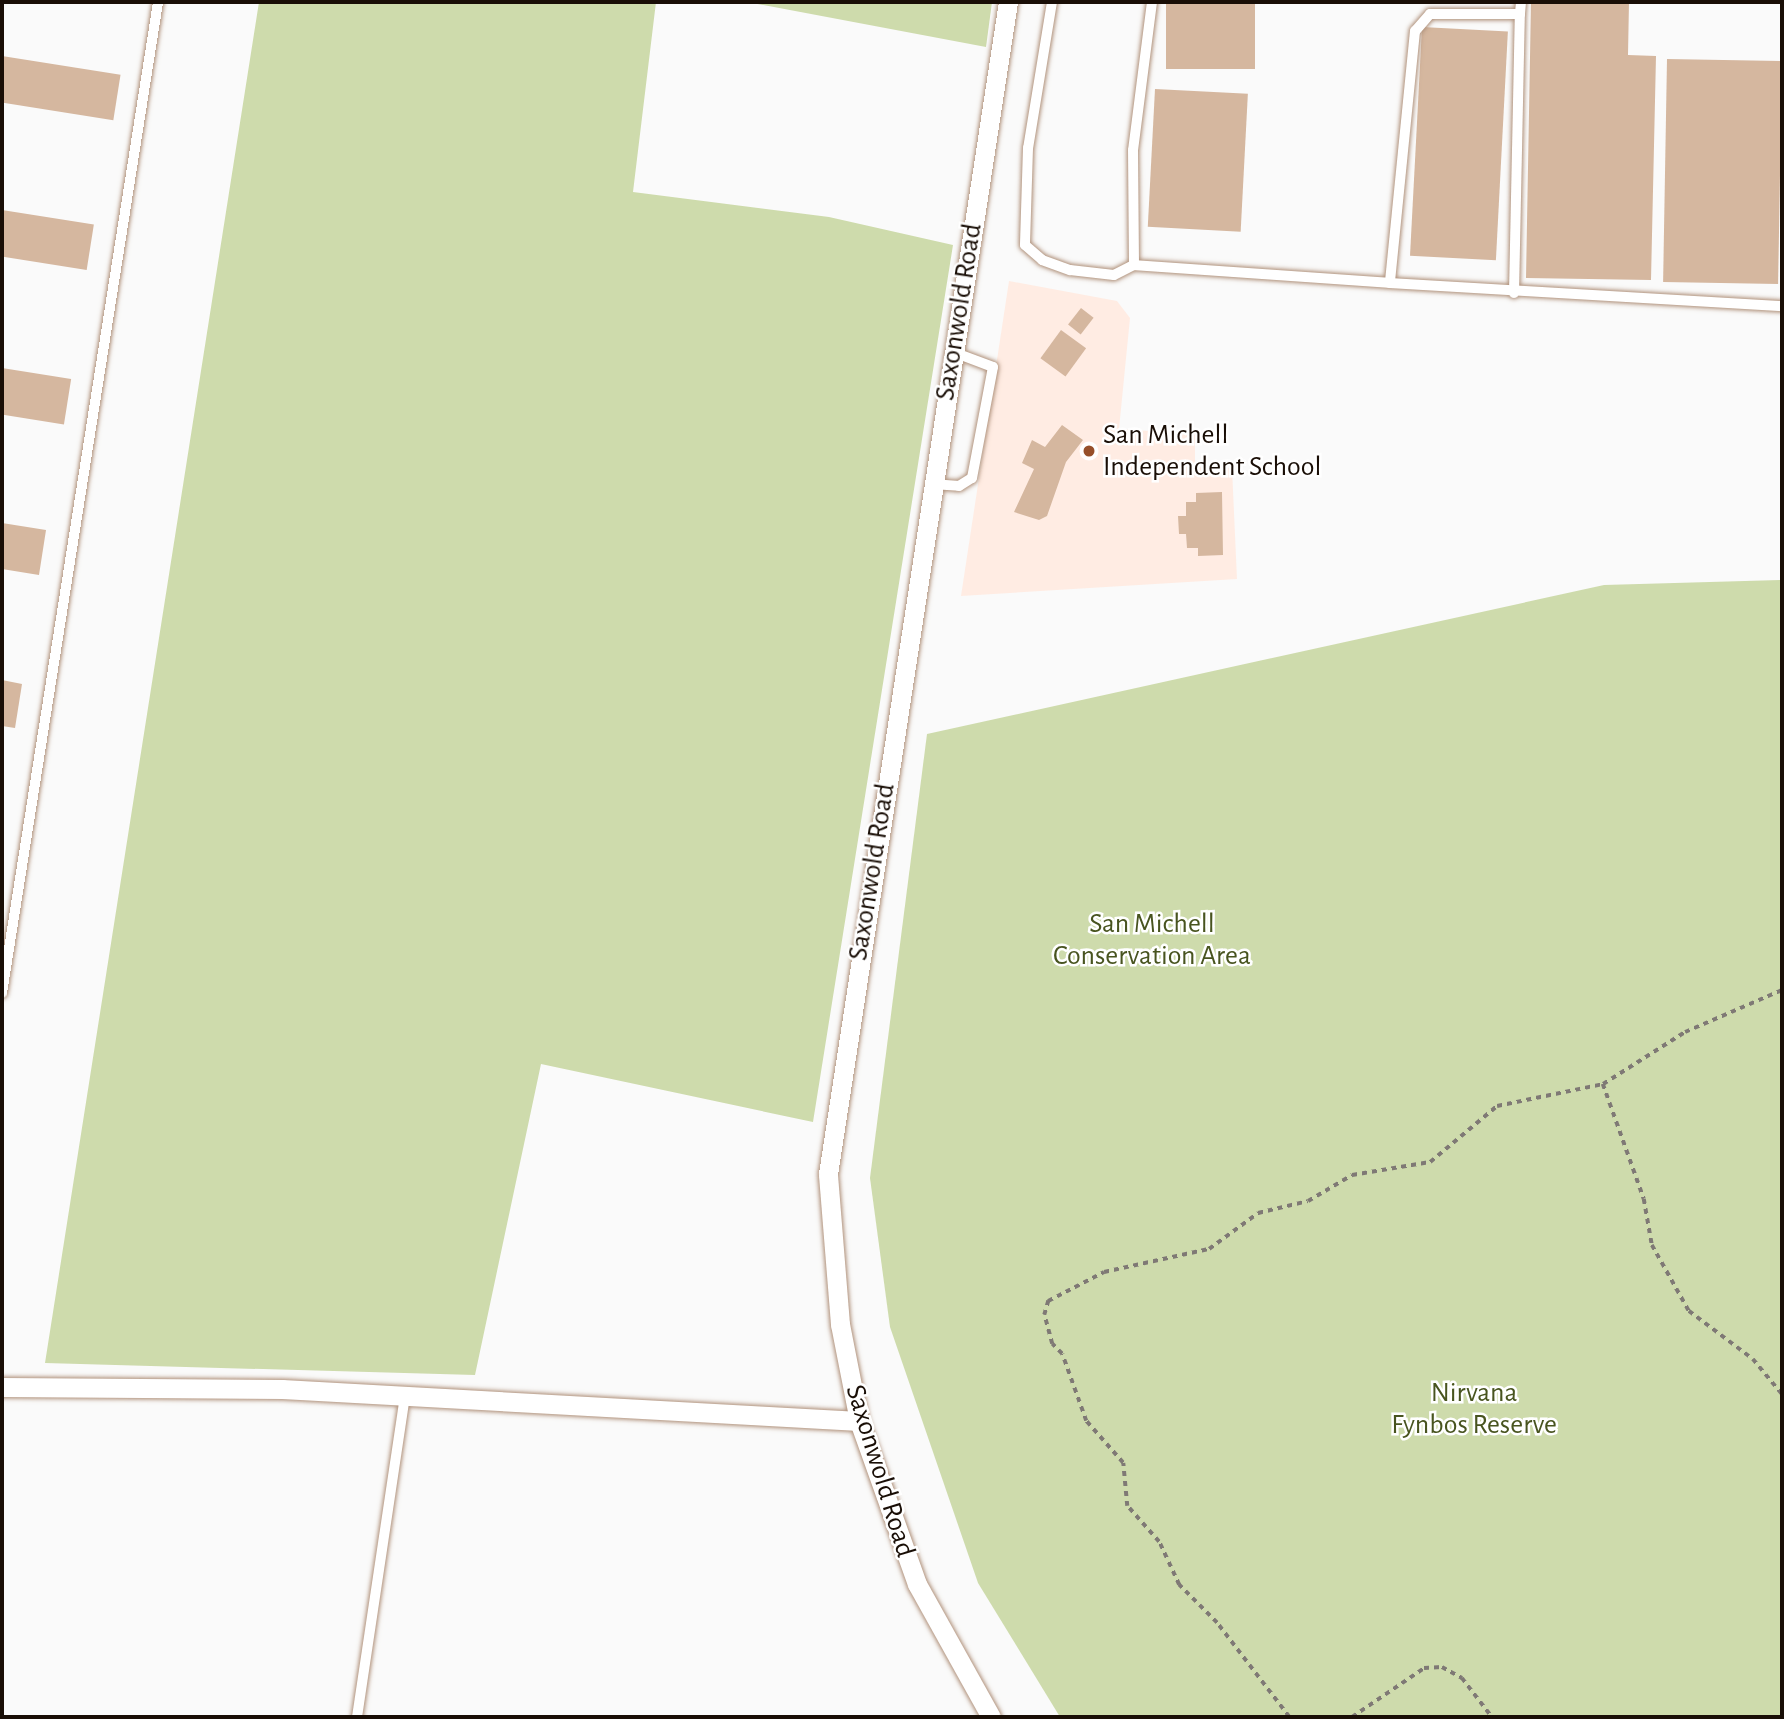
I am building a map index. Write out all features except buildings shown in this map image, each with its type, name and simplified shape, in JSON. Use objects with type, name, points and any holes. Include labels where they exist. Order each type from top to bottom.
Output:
[{"type":"street","name":"Saxonwold Road","points":[[991,1717],[917,1584],[859,1421],[840,1324],[828,1174],[1007,2]]},
{"type":"street","points":[[2,1387],[405,1396],[859,1421]]},
{"type":"lane","points":[[2,993],[158,2]]},
{"type":"lane","points":[[1052,2],[1028,148],[1025,244],[1042,260],[1070,270],[1114,275],[1134,265],[1514,293],[1782,306]]},
{"type":"lane","points":[[1134,265],[1133,149],[1152,2]]},
{"type":"lane","points":[[1514,293],[1521,2]]},
{"type":"lane","points":[[1390,284],[1415,31],[1430,14],[1520,13]]},
{"type":"lane","points":[[932,484],[959,486],[972,478],[993,367],[953,352]]},
{"type":"lane","points":[[357,1717],[405,1396]]},
{"type":"path","points":[[1289,1717],[1217,1623],[1179,1585],[1159,1542],[1127,1506],[1123,1463],[1086,1421],[1062,1354],[1052,1344],[1044,1315],[1048,1301],[1104,1272],[1209,1249],[1258,1213],[1308,1201],[1352,1175],[1430,1162],[1497,1106],[1603,1084],[1685,1032],[1782,990]]},
{"type":"path","points":[[1603,1084],[1644,1199],[1652,1245],[1689,1311],[1753,1359],[1782,1394]]},
{"type":"path","points":[[1352,1717],[1424,1668],[1442,1667],[1462,1678],[1492,1717]]},
{"type":"shaded area","name":"San Michell Independent School","points":[[1009,281],[1117,301],[1130,318],[1119,429],[1195,434],[1195,467],[1232,468],[1237,579],[961,596]]},
{"type":"green space","points":[[259,2],[656,2],[633,192],[829,217],[953,245],[813,1122],[541,1064],[475,1375],[45,1363]]},
{"type":"green space","points":[[747,2],[992,2],[986,47]]},
{"type":"green space","points":[[1782,580],[1782,1717],[1060,1717],[978,1583],[890,1327],[870,1178],[927,734],[1604,585]]},
{"type":"place","name":"San Michell Independent School","points":[[1089,451]]},
{"type":"park label","name":"San Michell Conservation Area","points":[[1152,940]]},
{"type":"park label","name":"Nirvana Fynbos Reserve","points":[[1474,1409]]}]
